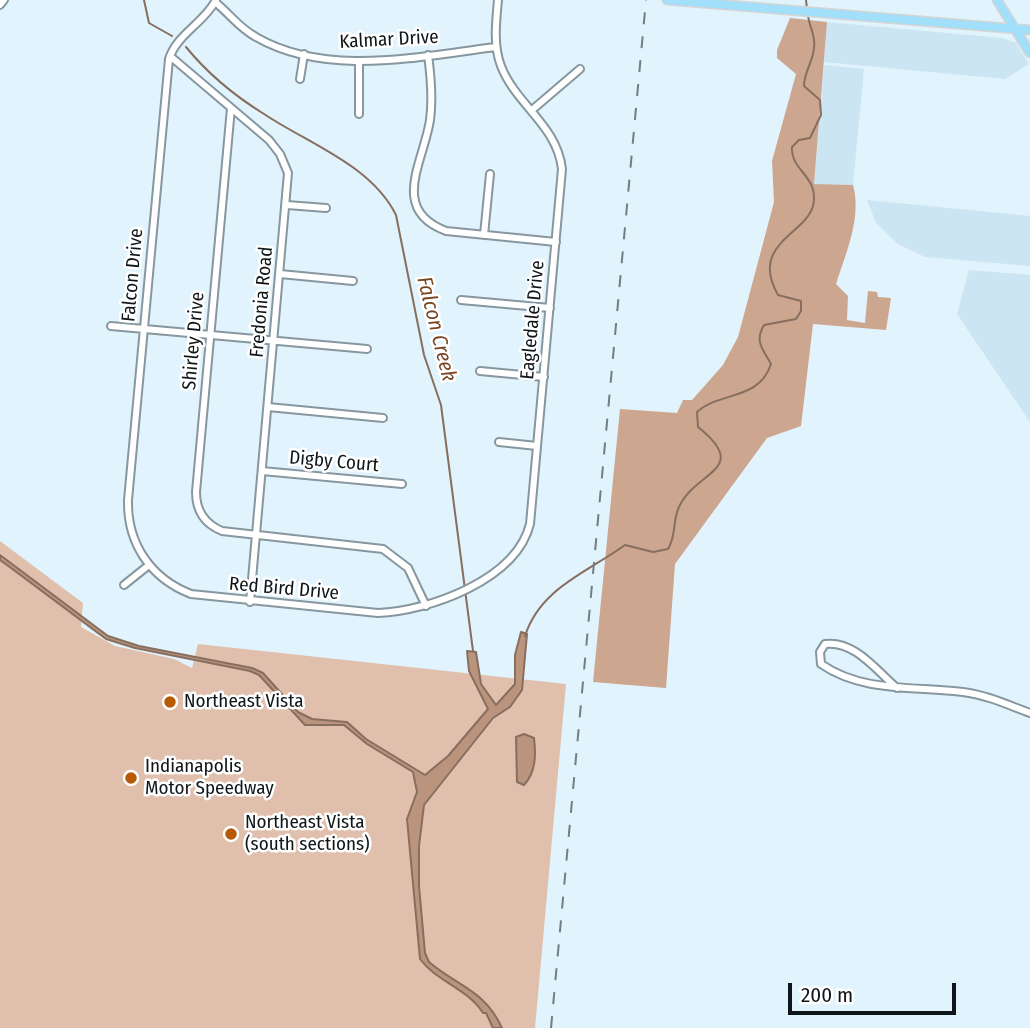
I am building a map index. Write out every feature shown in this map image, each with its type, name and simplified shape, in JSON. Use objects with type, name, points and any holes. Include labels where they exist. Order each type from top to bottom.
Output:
[{"type":"main road","points":[[667,0],[1030,30]]},
{"type":"main road","points":[[997,0],[1030,53]]},
{"type":"street","points":[[0,5],[4,0]]},
{"type":"street","name":"Eagledale Drive","points":[[426,606],[506,565],[525,540],[531,519],[561,159],[550,132],[508,81],[496,47],[498,0]]},
{"type":"street","points":[[170,56],[216,1]]},
{"type":"street","name":"Kalmar Drive","points":[[216,1],[239,27],[255,37],[304,54],[359,61],[496,47]]},
{"type":"street","points":[[300,79],[304,54]]},
{"type":"street","points":[[428,55],[431,112],[414,180],[414,200],[423,216],[439,229],[556,242]]},
{"type":"street","name":"Fredonia Road","points":[[170,56],[280,154],[288,178],[250,602]]},
{"type":"street","name":"Falcon Drive","points":[[149,565],[134,538],[128,502],[170,56]]},
{"type":"street","points":[[359,61],[359,114]]},
{"type":"street","points":[[532,110],[580,69]]},
{"type":"street","name":"Shirley Drive","points":[[231,108],[196,503],[203,518],[214,528],[383,549],[408,568],[426,606]]},
{"type":"street","points":[[484,235],[490,174]]},
{"type":"street","points":[[287,205],[326,208]]},
{"type":"street","points":[[280,274],[353,281]]},
{"type":"street","points":[[461,300],[550,308]]},
{"type":"street","points":[[111,326],[367,349]]},
{"type":"street","points":[[480,371],[544,377]]},
{"type":"street","points":[[268,407],[383,418]]},
{"type":"street","points":[[499,442],[537,446]]},
{"type":"street","name":"Digby Court","points":[[262,471],[402,484]]},
{"type":"street","points":[[124,585],[149,565]]},
{"type":"street","name":"Red Bird Drive","points":[[149,565],[168,583],[191,594],[378,613],[426,606]]},
{"type":"street","points":[[897,688],[848,646],[836,642],[825,644],[820,652],[821,664],[831,671],[860,682],[897,688],[964,692],[995,699],[1030,713]]},
{"type":"shaded area","points":[[790,18],[827,22],[814,184],[853,185],[856,210],[854,222],[836,284],[848,296],[847,320],[865,323],[868,291],[877,292],[878,297],[891,298],[886,330],[813,324],[801,426],[767,438],[675,564],[666,688],[593,682],[620,409],[677,413],[683,400],[692,400],[723,365],[738,337],[774,202],[772,161],[796,74],[777,58],[777,50]]},
{"type":"shaded area","points":[[827,22],[1003,38],[1016,43],[1029,64],[1005,79],[824,62]]},
{"type":"shaded area","points":[[824,65],[864,69],[853,185],[814,184]]},
{"type":"shaded area","points":[[867,200],[1030,216],[1030,266],[925,257],[898,244],[876,223]]},
{"type":"shaded area","points":[[969,270],[1030,275],[1030,422],[957,314]]},
{"type":"shaded area","points":[[0,541],[83,603],[81,627],[115,646],[174,659],[192,668],[198,644],[566,684],[535,1028],[0,1028]]},
{"type":"shaded area","points":[[0,555],[108,636],[139,646],[252,668],[263,673],[298,712],[312,719],[347,722],[366,739],[425,775],[448,756],[488,709],[469,671],[467,651],[476,652],[481,684],[496,705],[515,684],[515,655],[521,632],[527,634],[522,690],[510,707],[493,718],[424,805],[419,846],[419,886],[425,953],[429,962],[479,997],[495,1015],[502,1028],[493,1028],[486,1013],[469,997],[435,974],[420,959],[407,819],[417,792],[413,772],[367,744],[344,725],[305,725],[259,675],[250,671],[135,648],[106,639],[0,560]]},
{"type":"shaded area","points":[[524,734],[534,738],[535,751],[533,769],[524,785],[517,782],[516,737]]},
{"type":"waterway","name":"Falcon Creek","points":[[144,0],[149,23],[172,36]]},
{"type":"waterway","points":[[806,0],[807,9]]},
{"type":"waterway","points":[[525,636],[532,619],[553,593],[625,545],[653,552],[668,549],[679,507],[696,485],[715,470],[720,462],[720,453],[713,441],[698,427],[697,412],[706,405],[758,384],[771,364],[760,341],[764,325],[796,319],[801,311],[801,301],[778,295],[771,278],[770,264],[774,252],[808,216],[813,206],[812,188],[795,162],[792,147],[799,140],[810,138],[821,115],[820,100],[804,86],[814,43],[808,15]]},
{"type":"waterway","name":"Falcon Creek","points":[[186,47],[213,75],[243,100],[355,169],[371,182],[396,215],[424,355],[441,405],[473,651]]},
{"type":"railway","points":[[551,1028],[646,0]]},
{"type":"place","name":"Northeast Vista","points":[[170,702]]},
{"type":"place","name":"Indianapolis Motor Speedway","points":[[131,778]]},
{"type":"place","name":"Northeast Vista (south sections)","points":[[231,834]]}]
